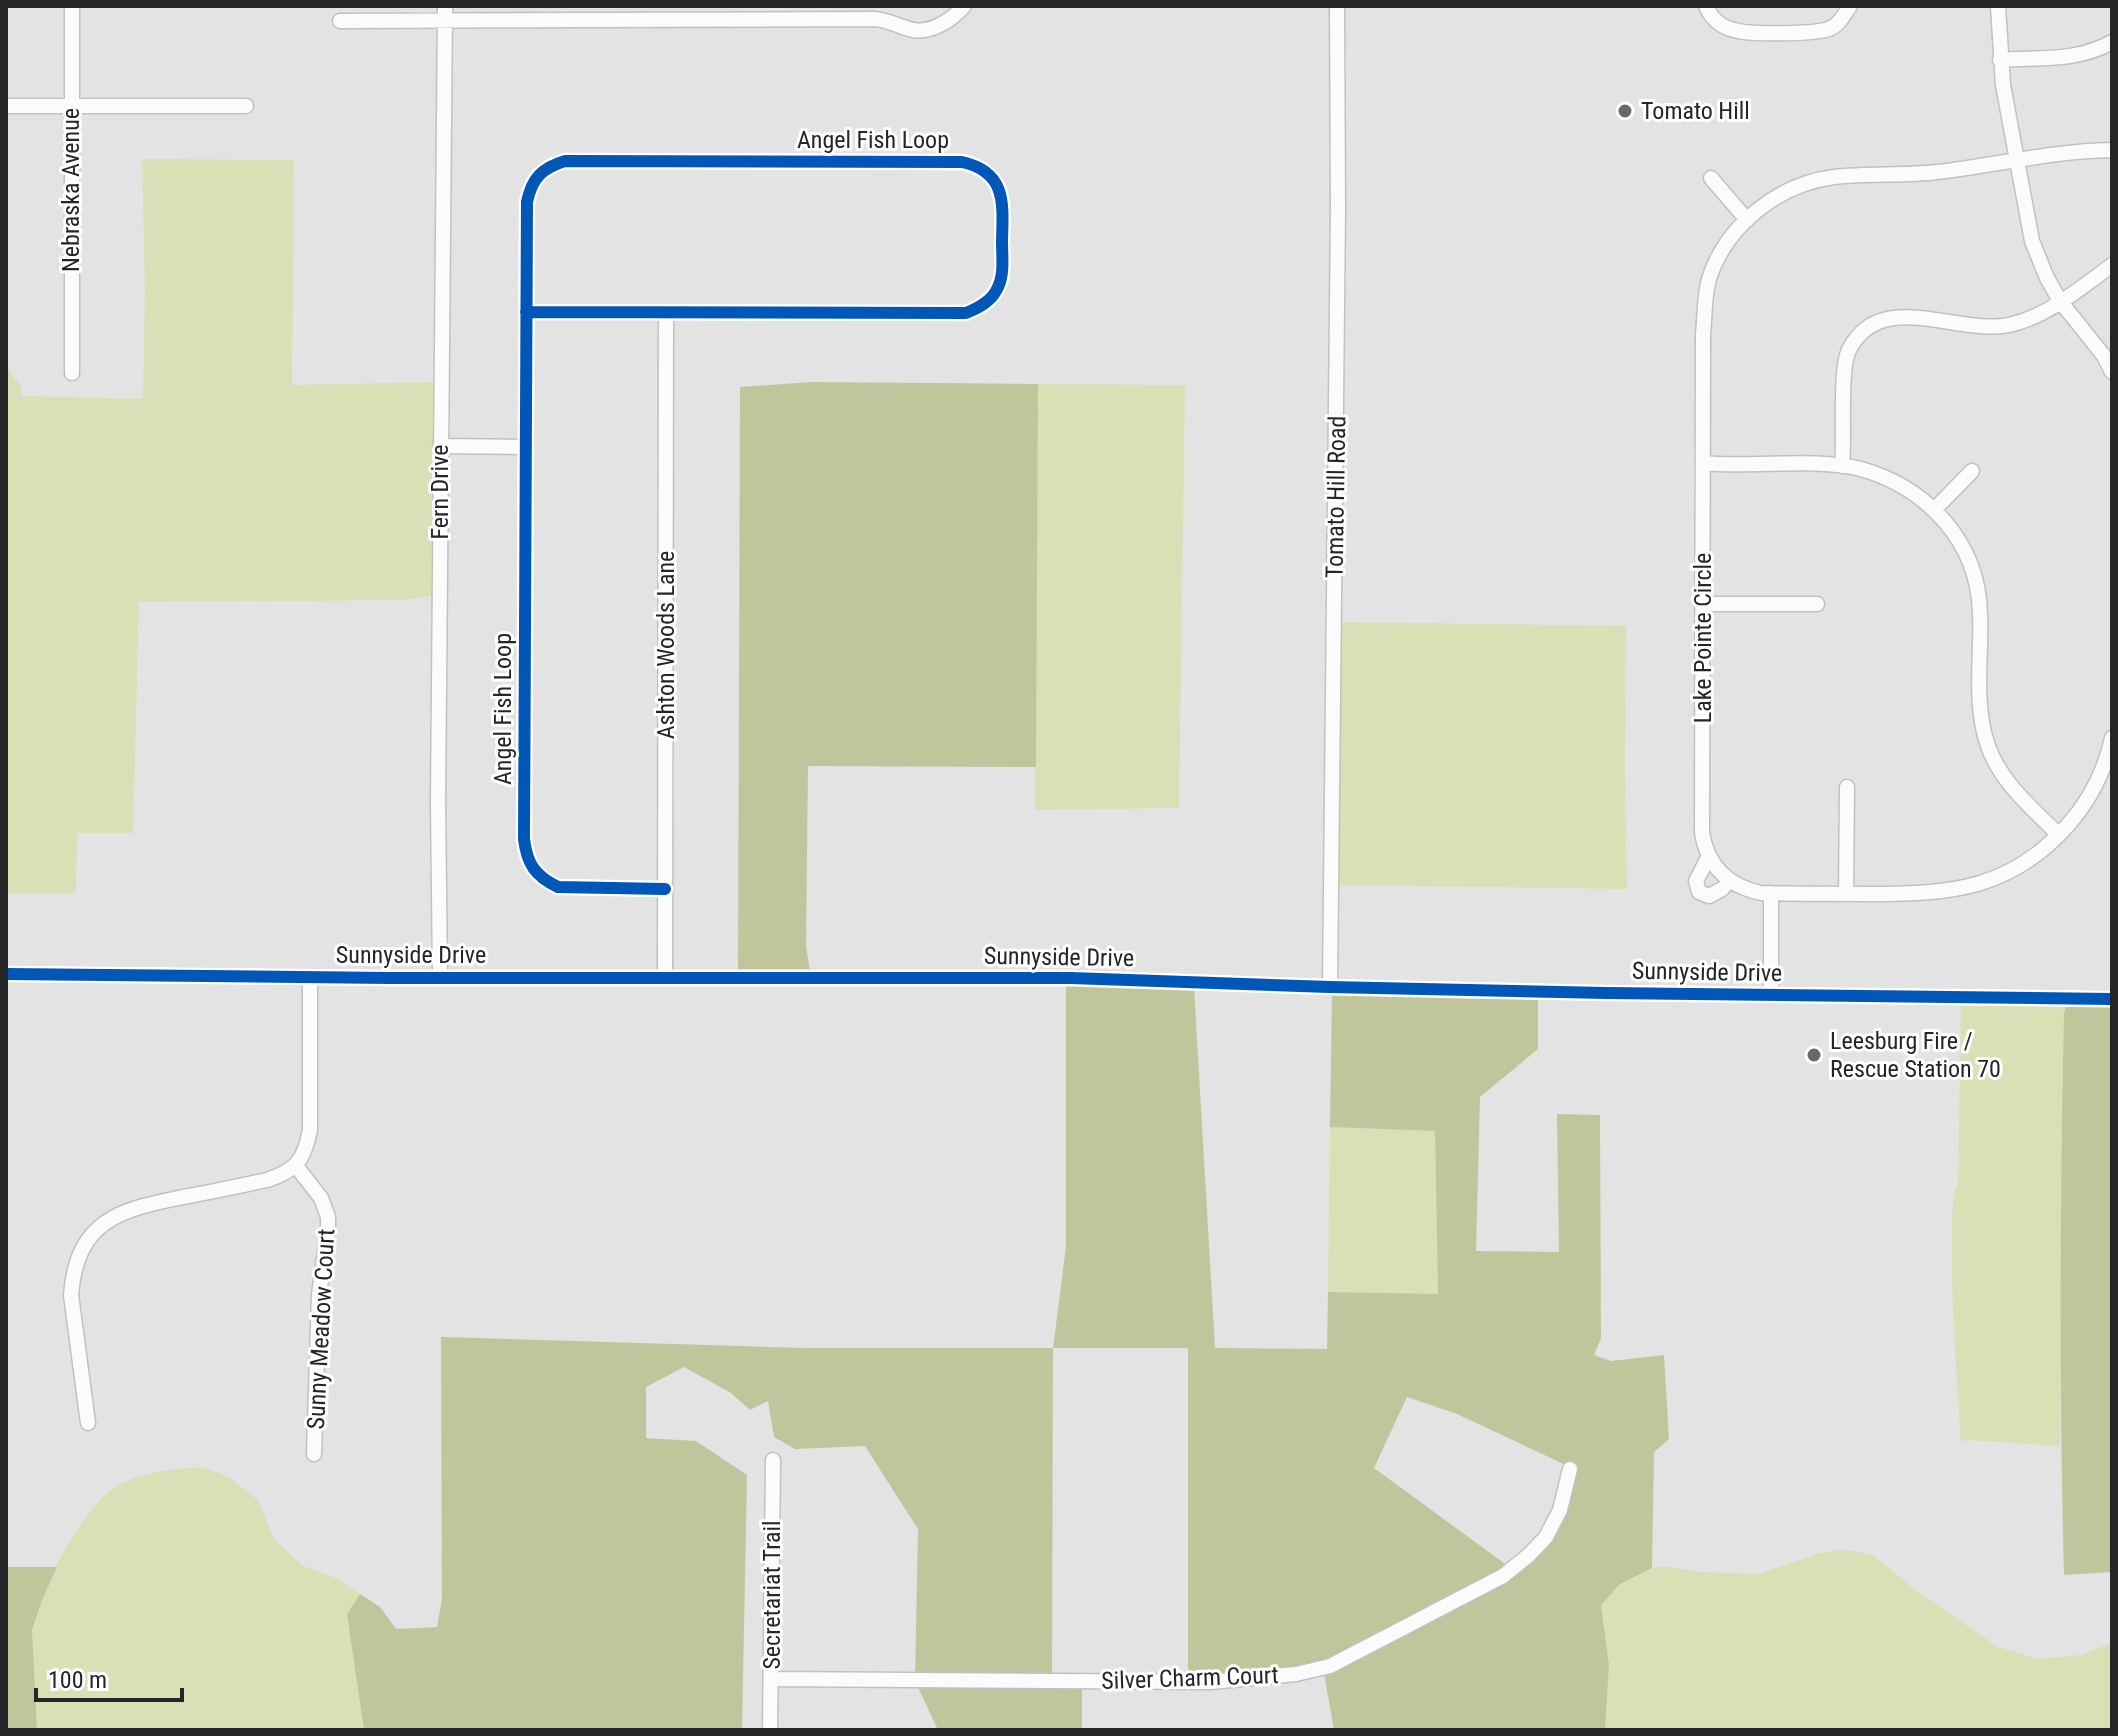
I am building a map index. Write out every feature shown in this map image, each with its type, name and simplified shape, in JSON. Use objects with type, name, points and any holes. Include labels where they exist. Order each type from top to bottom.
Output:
[{"type":"street","name":"Nebraska Avenue","points":[[72,6],[72,373]]},
{"type":"street","points":[[340,21],[445,12],[875,19],[899,23],[914,30],[936,27],[950,20],[964,6]]},
{"type":"street","name":"Tomato Hill Road","points":[[1330,987],[1338,219],[1337,6]]},
{"type":"street","points":[[1706,6],[1709,14],[1721,25],[1735,31],[1751,32],[1817,32],[1832,28],[1850,6]]},
{"type":"street","points":[[1998,6],[2000,60],[2032,241],[2060,301],[2104,356],[2112,372]]},
{"type":"street","name":"Fern Drive","points":[[440,978],[440,446],[445,12]]},
{"type":"street","points":[[2000,60],[2086,55],[2112,42]]},
{"type":"street","points":[[6,106],[246,106]]},
{"type":"street","name":"Lake Pointe Circle","points":[[1729,881],[1709,856],[1702,832],[1703,334],[1706,293],[1718,259],[1747,220],[1778,196],[1807,183],[1854,175],[1942,172],[2016,159],[2112,150]]},
{"type":"street","name":"Angel Fish Loop","points":[[526,312],[966,313],[989,300],[997,290],[1002,274],[1003,202],[999,187],[987,172],[976,165],[962,162],[565,161],[550,165],[538,175],[530,188],[527,202],[526,312],[526,856],[542,880],[558,887],[665,889]]},
{"type":"street","points":[[1711,178],[1747,220]]},
{"type":"street","points":[[1842,466],[1846,359],[1865,330],[1885,319],[1909,317],[1977,327],[1997,327],[2026,320],[2112,265]]},
{"type":"street","name":"Ashton Woods Lane","points":[[665,977],[666,313]]},
{"type":"street","points":[[440,446],[526,447]]},
{"type":"street","points":[[1703,463],[1859,469],[1900,484],[1935,509],[1959,539],[1978,590],[1981,710],[1987,744],[2010,785],[2059,835]]},
{"type":"street","points":[[1935,509],[1972,471]]},
{"type":"street","points":[[1703,604],[1817,604]]},
{"type":"street","points":[[1709,856],[1696,881],[1699,892],[1709,896],[1716,894],[1729,881],[1749,890],[1771,893],[1928,894],[1973,887],[2012,870],[2059,835],[2084,805],[2112,738]]},
{"type":"street","points":[[1846,894],[1847,787]]},
{"type":"street","points":[[1771,893],[1771,995]]},
{"type":"street","name":"Sunnyside Drive","points":[[6,974],[1071,978],[1330,987],[2112,999]]},
{"type":"street","points":[[88,1423],[71,1295],[82,1251],[95,1231],[109,1218],[132,1207],[267,1180],[286,1174],[296,1166],[307,1147],[310,1130],[310,977]]},
{"type":"street","name":"Sunny Meadow Court","points":[[296,1166],[321,1198],[328,1217],[319,1294],[314,1454]]},
{"type":"street","name":"Secretariat Trail","points":[[770,1730],[773,1460]]},
{"type":"street","name":"Silver Charm Court","points":[[772,1679],[1211,1682],[1296,1674],[1330,1666],[1503,1576],[1529,1555],[1546,1537],[1560,1510],[1570,1469]]},
{"type":"green space","points":[[142,159],[294,160],[292,385],[437,382],[439,594],[406,600],[139,602],[133,833],[77,833],[76,893],[6,894],[6,366],[21,387],[22,396],[143,399],[145,290]]},
{"type":"green space","points":[[811,382],[1038,384],[1036,767],[808,766],[806,945],[810,972],[738,972],[740,387]]},
{"type":"green space","points":[[1038,384],[1185,385],[1179,808],[1035,810]]},
{"type":"green space","points":[[1340,622],[1626,626],[1627,889],[1334,885]]},
{"type":"green space","points":[[1066,984],[1194,988],[1215,1348],[1327,1349],[1328,1292],[1438,1294],[1435,1131],[1330,1127],[1332,993],[1538,997],[1538,1049],[1480,1097],[1476,1251],[1559,1252],[1557,1114],[1600,1115],[1601,1338],[1594,1355],[1611,1361],[1664,1355],[1669,1439],[1654,1452],[1652,1568],[1620,1584],[1601,1605],[1609,1665],[1605,1730],[1334,1730],[1323,1668],[1188,1681],[1188,1348],[1053,1348],[1066,1247]],"holes":[[[1407,1397],[1457,1414],[1570,1467],[1544,1539],[1512,1569],[1374,1468]]]},
{"type":"green space","points":[[1961,1002],[2067,1004],[2064,1013],[2060,1446],[1961,1442],[1952,1228],[1958,1184]]},
{"type":"green space","points":[[2067,1004],[2112,1005],[2112,1572],[2064,1575],[2061,1224],[2064,1013]]},
{"type":"green space","points":[[1330,1127],[1435,1131],[1438,1295],[1328,1292]]},
{"type":"green space","points":[[441,1337],[805,1348],[1053,1348],[1052,1680],[1082,1680],[1082,1730],[938,1730],[915,1681],[918,1529],[865,1446],[795,1449],[774,1437],[768,1401],[750,1410],[731,1393],[684,1367],[646,1387],[646,1438],[696,1441],[747,1475],[742,1730],[364,1730],[347,1614],[360,1594],[380,1607],[396,1629],[437,1627],[442,1599]]},
{"type":"green space","points":[[204,1467],[230,1478],[258,1500],[273,1538],[303,1566],[336,1578],[360,1594],[347,1614],[364,1730],[37,1730],[32,1633],[42,1596],[76,1532],[89,1513],[116,1487],[137,1477],[159,1472]]},
{"type":"green space","points":[[1842,1549],[1873,1555],[1915,1590],[1998,1647],[2039,1659],[2081,1655],[2112,1643],[2112,1730],[1605,1730],[1609,1665],[1601,1605],[1620,1584],[1645,1569],[1662,1566],[1700,1572],[1759,1574],[1817,1554]]},
{"type":"green space","points":[[6,1567],[57,1567],[32,1630],[37,1730],[6,1730]]},
{"type":"cycle path","points":[[526,312],[966,313],[990,298],[1001,279],[1002,202],[995,182],[987,173],[962,162],[565,161],[544,171],[532,186],[527,202],[524,839],[525,848],[538,874],[558,887],[665,889]]},
{"type":"cycle path","points":[[6,974],[389,978],[1071,978],[1606,993],[2112,999]]},
{"type":"place","name":"Tomato Hill","points":[[1625,111]]},
{"type":"place","name":"Leesburg Fire / Rescue Station 70","points":[[1814,1055]]}]
